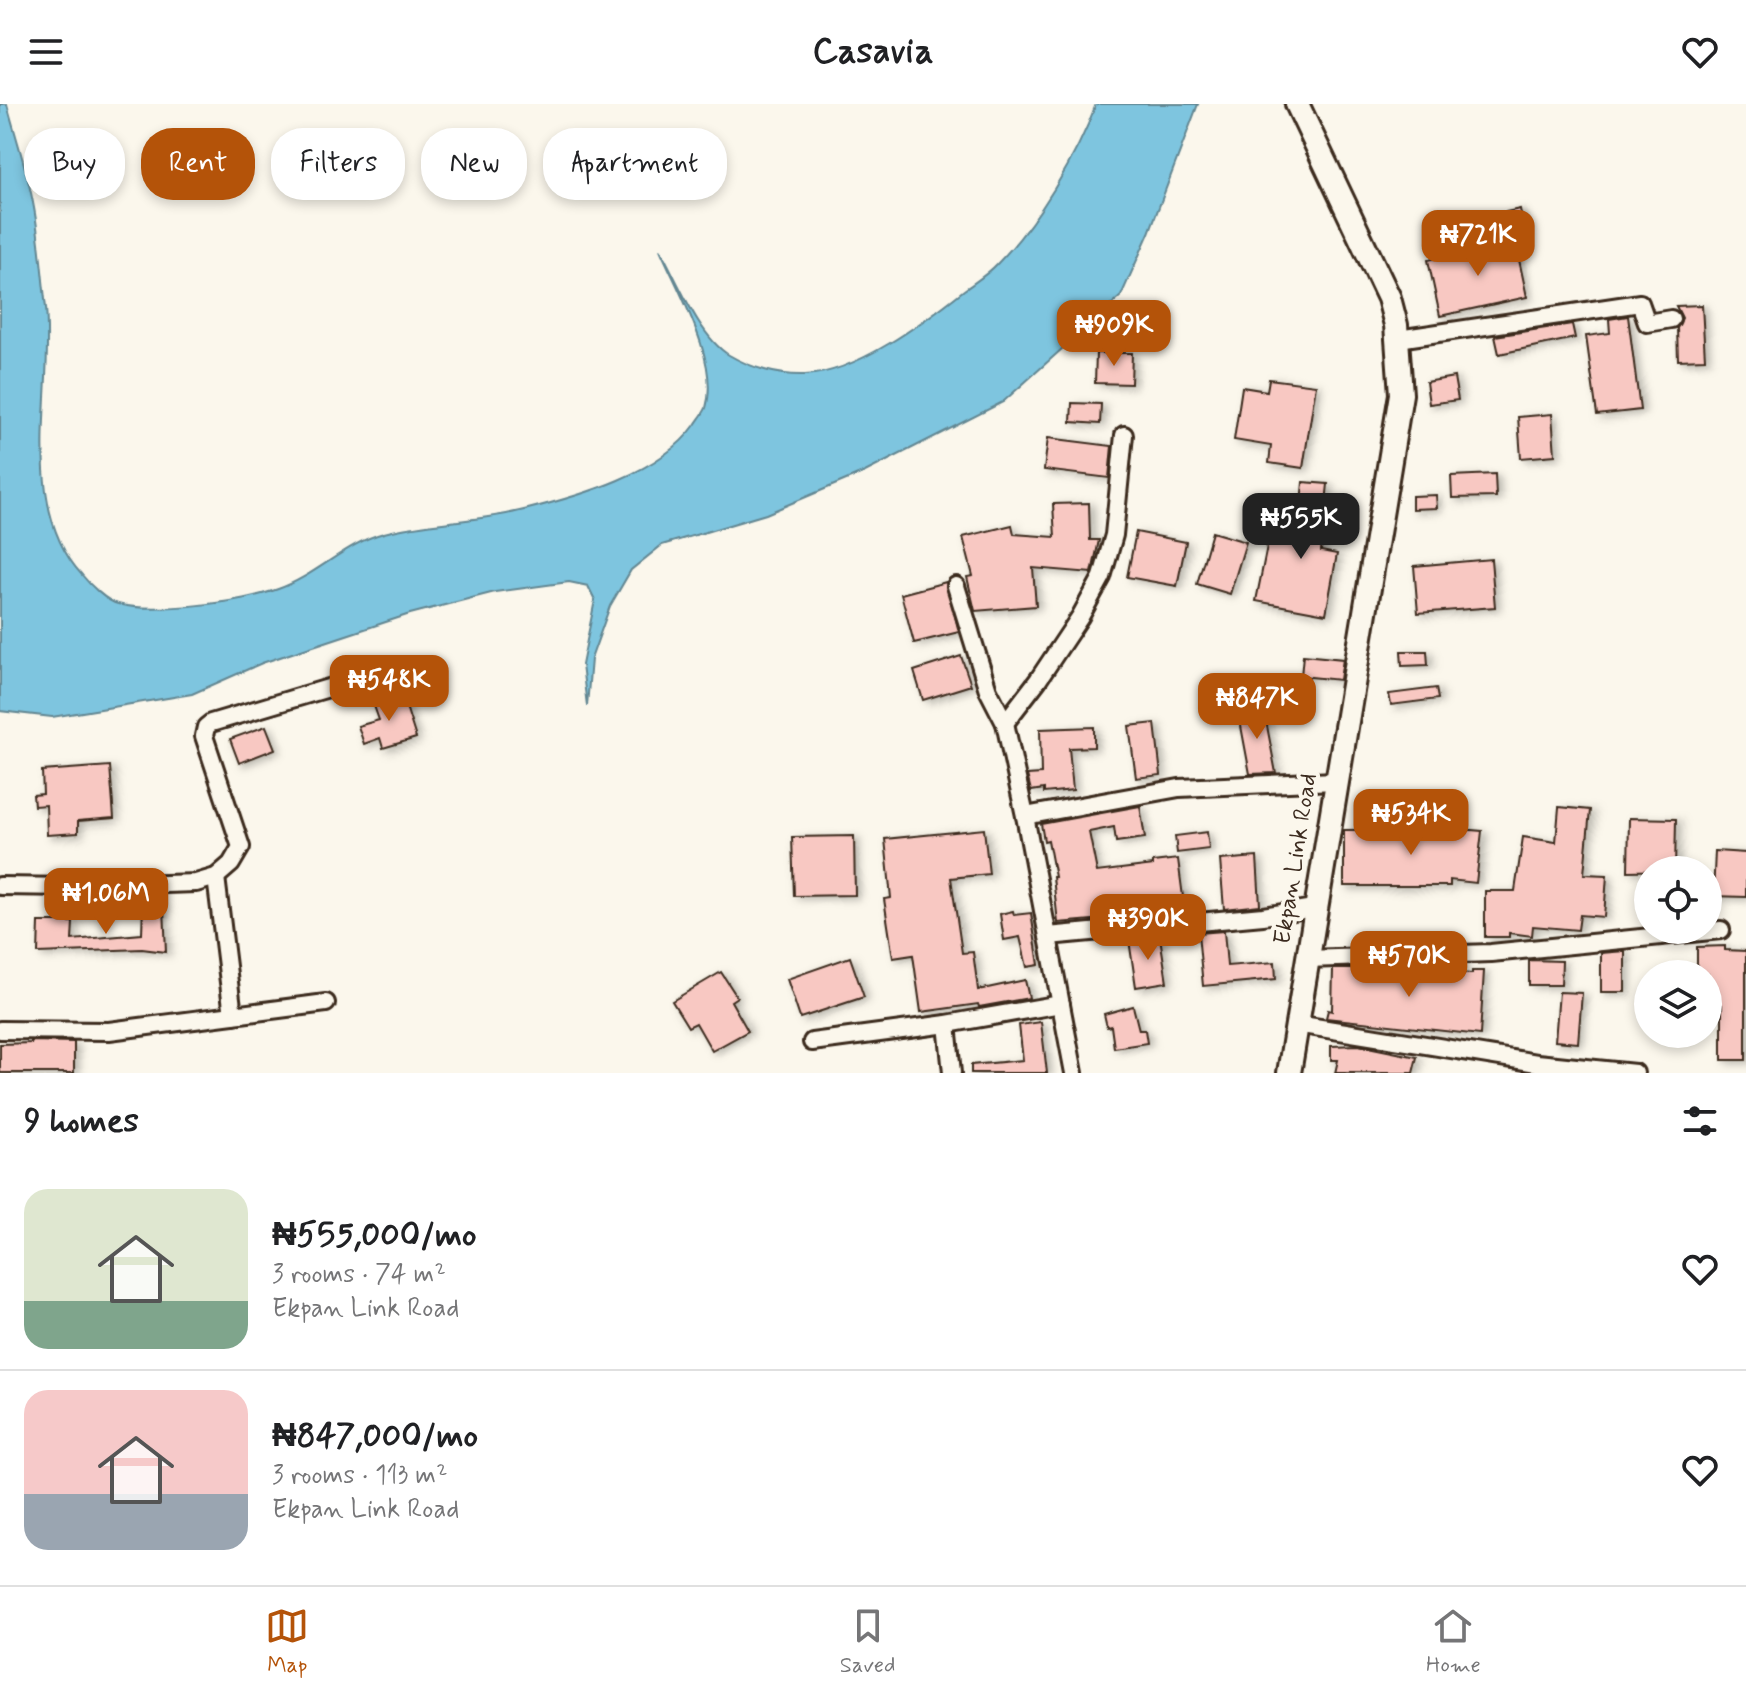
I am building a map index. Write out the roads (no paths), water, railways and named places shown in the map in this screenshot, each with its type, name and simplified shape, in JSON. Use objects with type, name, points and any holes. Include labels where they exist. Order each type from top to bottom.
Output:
[{"type":"street","name":"Ekpan Link Road","points":[[1289,1073],[1401,394],[1398,339],[1389,298],[1297,104]]},
{"type":"street","points":[[1398,339],[1640,303],[1647,323],[1671,319]]},
{"type":"street","points":[[1005,723],[1080,617],[1102,577],[1114,535],[1124,435]]},
{"type":"street","points":[[956,586],[988,690],[1005,723],[1074,1073]]},
{"type":"street","points":[[0,886],[196,883],[216,877],[231,864],[241,847],[204,736],[206,727],[379,673]]},
{"type":"street","points":[[1025,816],[1179,788],[1335,781]]},
{"type":"street","points":[[216,877],[233,1015]]},
{"type":"street","points":[[1048,936],[1263,916],[1314,908]]},
{"type":"street","points":[[1306,959],[1491,953],[1634,939]]},
{"type":"street","points":[[0,1030],[109,1031],[326,1003]]},
{"type":"street","points":[[812,1042],[947,1024],[1061,1004]]},
{"type":"street","points":[[947,1024],[952,1073]]},
{"type":"street","points":[[1296,1024],[1537,1063],[1635,1073]]},
{"type":"water","points":[[0,104],[7,104],[24,164],[24,200],[32,200],[38,233],[47,341],[43,448],[51,516],[63,547],[98,592],[118,604],[153,608],[198,605],[263,594],[292,583],[356,544],[384,533],[507,514],[546,504],[594,490],[662,457],[695,425],[706,408],[709,389],[707,369],[695,327],[660,249],[698,321],[718,347],[746,364],[775,373],[805,375],[825,372],[889,344],[986,275],[1027,229],[1054,188],[1078,146],[1096,104],[1198,104],[1149,233],[1121,296],[1003,402],[865,472],[766,514],[662,545],[631,570],[610,606],[591,659],[587,706],[582,665],[595,600],[588,586],[569,582],[495,592],[410,614],[262,663],[192,694],[52,717],[0,711]]}]
